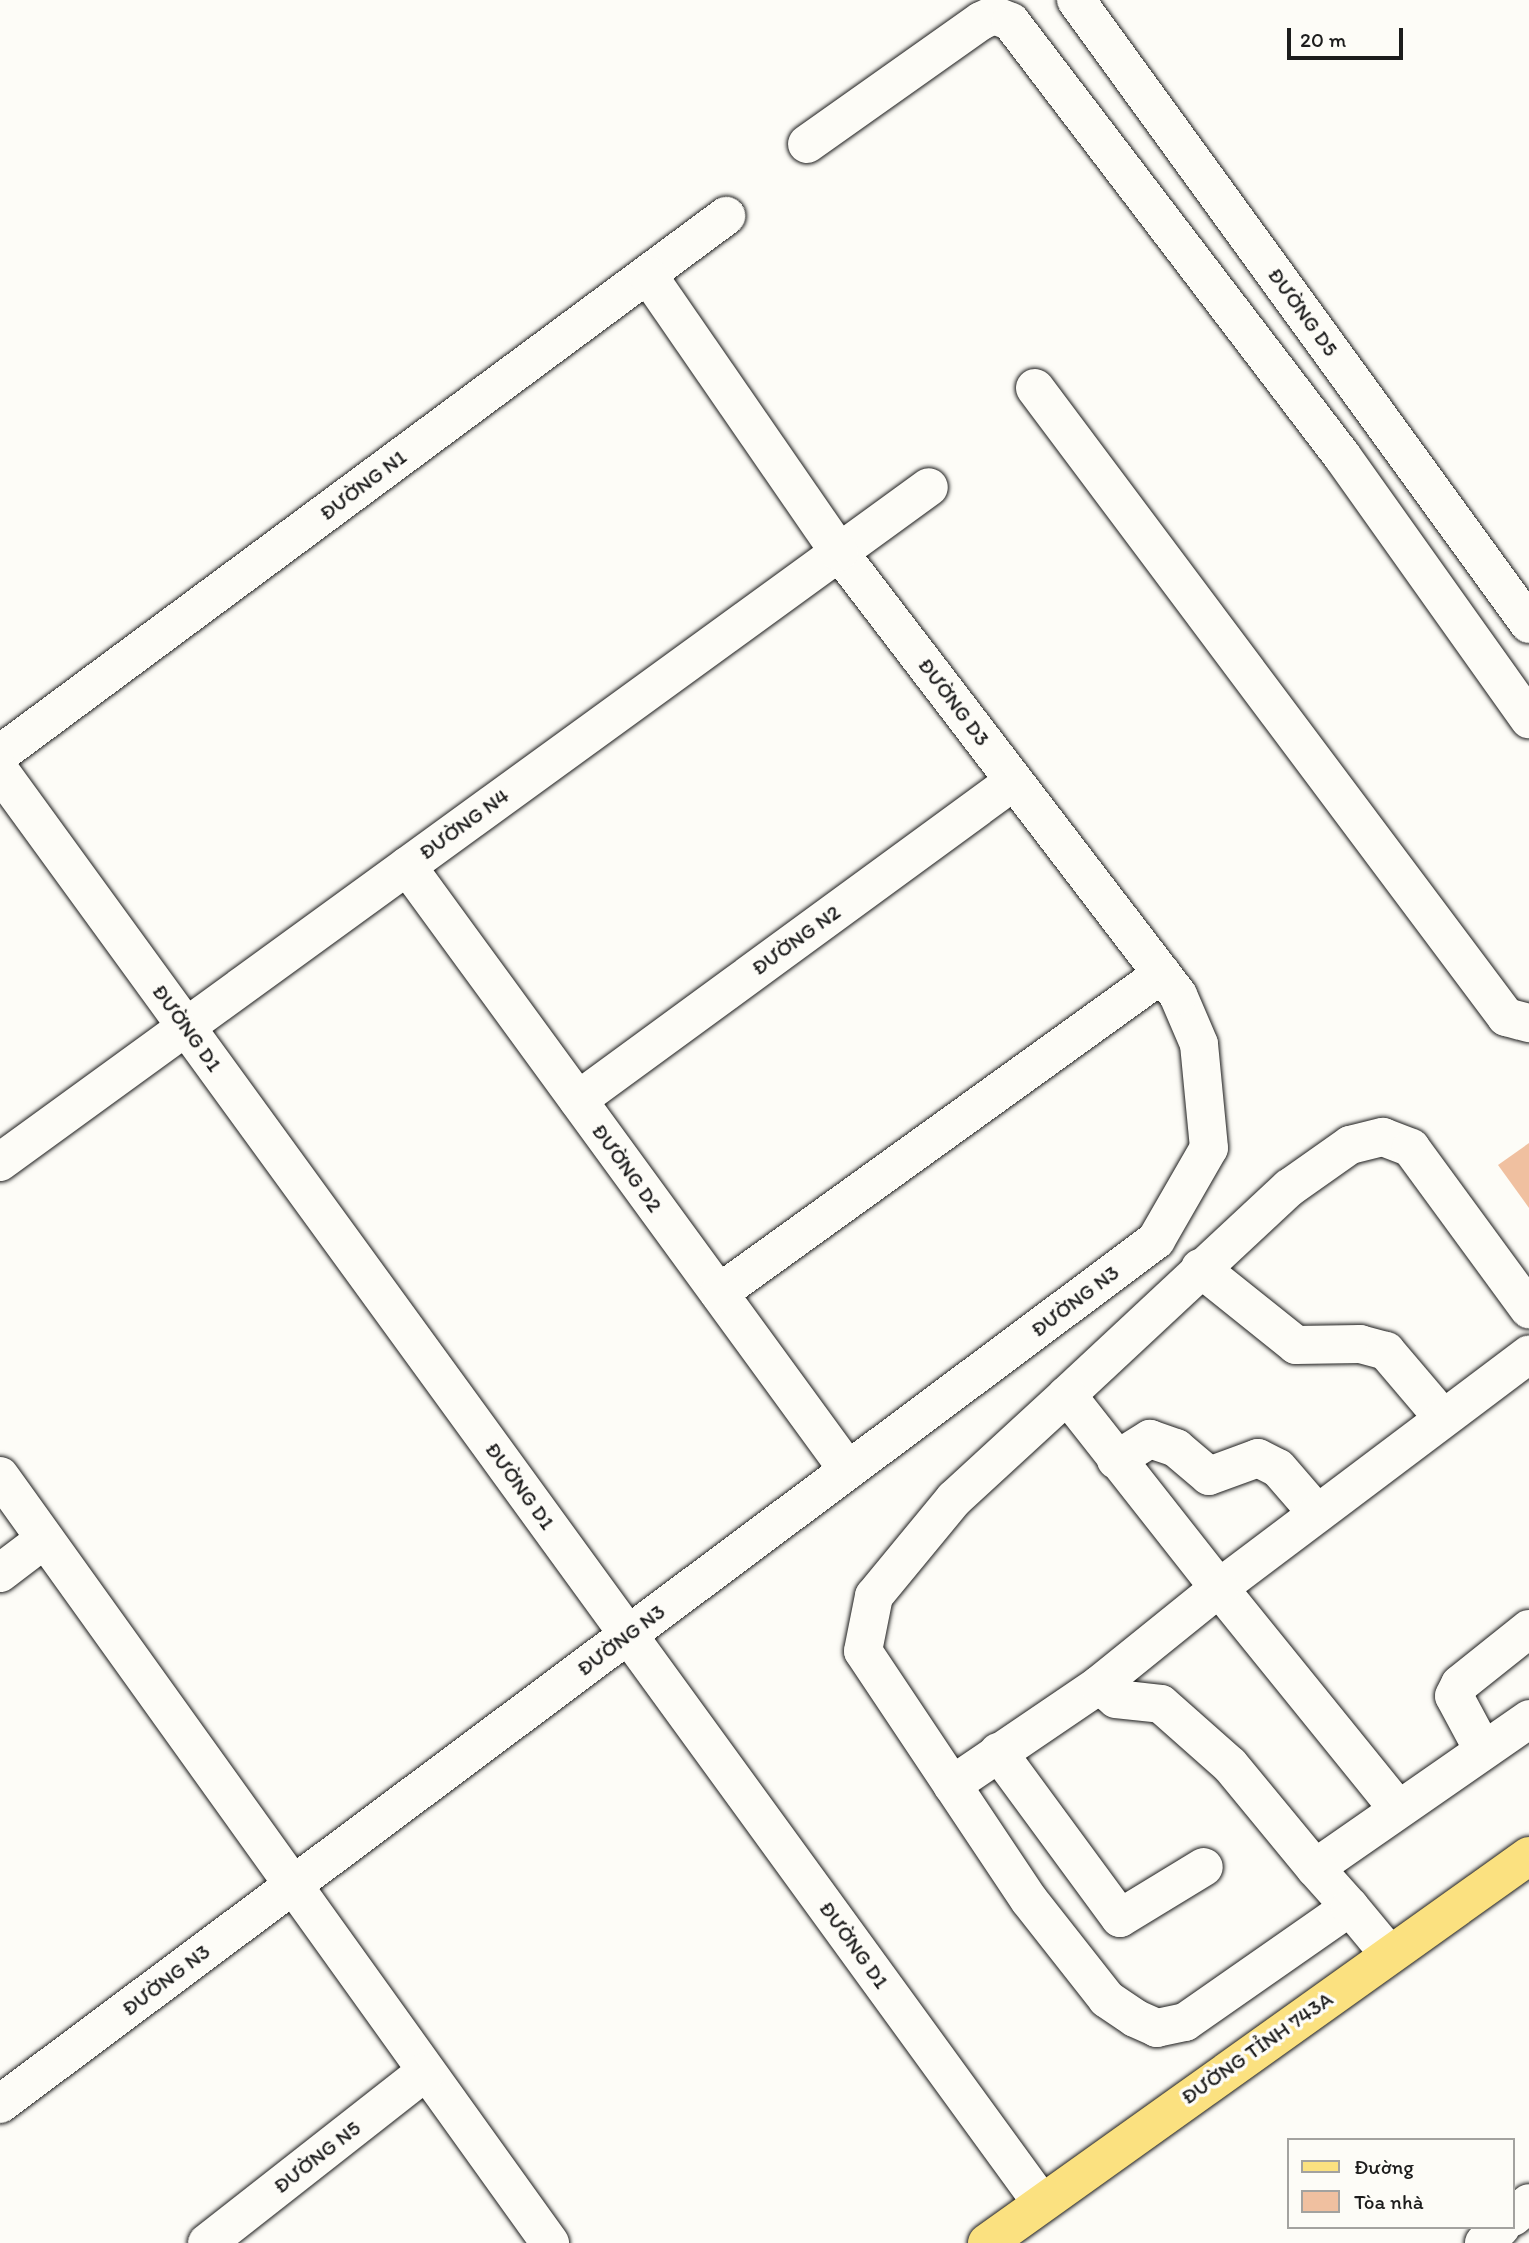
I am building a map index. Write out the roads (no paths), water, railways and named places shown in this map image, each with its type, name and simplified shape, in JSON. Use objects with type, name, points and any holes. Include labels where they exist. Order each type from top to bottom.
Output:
[{"type":"main road","name":"ĐƯỜNG TỈNH 743A","points":[[987,2243],[1529,1856]]},
{"type":"street","name":"ĐƯỜNG D5","points":[[1076,0],[1529,624]]},
{"type":"street","points":[[807,144],[981,21],[994,15],[1011,22],[1342,456],[1529,719]]},
{"type":"street","name":"ĐƯỜNG N1","points":[[0,754],[726,216]]},
{"type":"street","name":"ĐƯỜNG D3","points":[[648,275],[839,552],[1162,974],[1199,1044],[1209,1148]]},
{"type":"street","points":[[1035,388],[1506,1017],[1529,1023]]},
{"type":"street","name":"ĐƯỜNG N4","points":[[0,1162],[929,486]]},
{"type":"street","name":"ĐƯỜNG D1","points":[[0,771],[1041,2202]]},
{"type":"street","name":"ĐƯỜNG N2","points":[[578,1100],[1014,781]]},
{"type":"street","name":"ĐƯỜNG D2","points":[[407,866],[848,1470]]},
{"type":"street","points":[[719,1293],[1162,974]]},
{"type":"street","points":[[1350,1907],[1185,2022],[1157,2028],[1107,1999],[952,1786],[863,1651],[864,1623],[874,1596],[954,1499],[1289,1188],[1350,1145],[1383,1137],[1411,1148],[1529,1309]]},
{"type":"street","name":"ĐƯỜNG N3","points":[[0,2104],[1156,1240],[1209,1148]]},
{"type":"street","points":[[1200,1268],[1296,1345],[1348,1343],[1386,1351],[1443,1418]]},
{"type":"street","points":[[952,1786],[1099,1685],[1219,1588],[1443,1418],[1523,1373]]},
{"type":"street","points":[[1067,1395],[1116,1460],[1398,1809]]},
{"type":"street","points":[[1116,1460],[1150,1439],[1176,1448],[1209,1476],[1258,1458],[1278,1468],[1317,1513]]},
{"type":"street","points":[[0,1476],[550,2243]]},
{"type":"street","points":[[0,1573],[45,1539]]},
{"type":"street","points":[[1483,1750],[1454,1696],[1460,1684],[1529,1629]]},
{"type":"street","points":[[1099,1685],[1116,1699],[1161,1704],[1230,1765],[1389,1954]]},
{"type":"street","points":[[1315,1868],[1529,1719]]},
{"type":"street","points":[[998,1752],[1120,1918]]},
{"type":"street","points":[[1069,1947],[1204,1867]]},
{"type":"street","name":"ĐƯỜNG N5","points":[[207,2243],[426,2071]]},
{"type":"street","points":[[1515,2215],[1529,2203]]},
{"type":"street","points":[[1484,2243],[1500,2229]]}]
